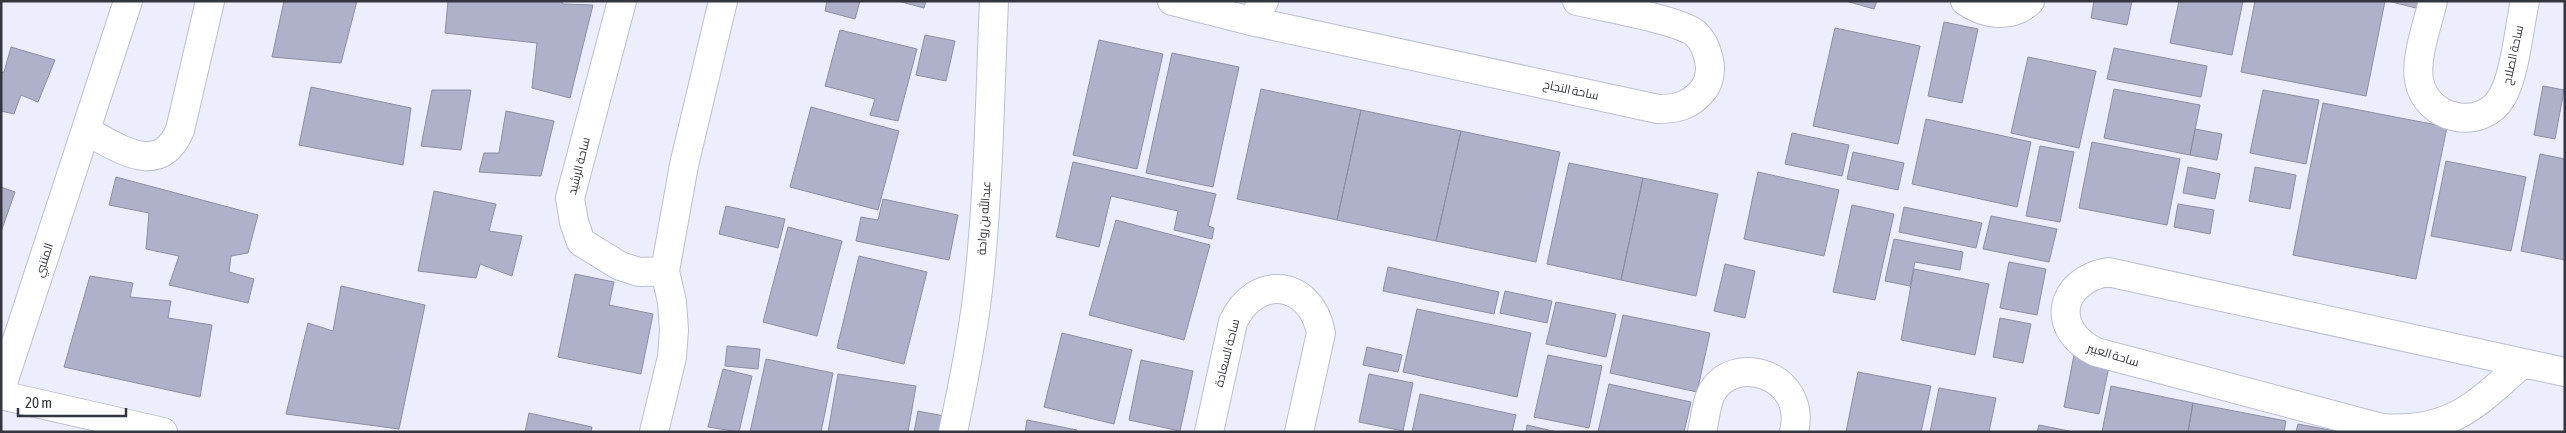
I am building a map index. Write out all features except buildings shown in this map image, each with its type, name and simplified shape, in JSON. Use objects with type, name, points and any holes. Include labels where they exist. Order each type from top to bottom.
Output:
[{"type":"street","name":"المتنبي","points":[[1,389],[128,1]]},
{"type":"street","points":[[86,131],[138,157],[159,154],[176,140],[180,130],[210,1]]},
{"type":"street","name":"ساحة الرشيد","points":[[622,1],[570,198],[574,222],[581,242],[620,266],[639,272],[665,271]]},
{"type":"street","points":[[654,432],[672,357],[674,330],[672,302],[665,271],[684,165],[723,1]]},
{"type":"street","name":"عبدالله بن رواحة","points":[[953,432],[972,334],[981,262],[994,1]]},
{"type":"street","name":"ساحة النجاح","points":[[1172,1],[1257,11],[1658,110],[1677,109],[1694,101],[1707,86],[1711,67],[1707,48],[1695,34],[1679,25],[1577,1]]},
{"type":"street","points":[[1964,1],[1978,10],[1994,14],[2011,12],[2030,1]]},
{"type":"street","name":"ساحة الصلاح","points":[[2433,1],[2419,63],[2419,79],[2423,94],[2432,106],[2446,115],[2461,118],[2476,117],[2491,110],[2502,99],[2508,85],[2525,1]]},
{"type":"street","name":"ساحة العبير","points":[[2522,363],[2482,400],[2456,417],[2426,429],[2403,430],[2382,428],[2096,352],[2081,345],[2070,332],[2065,315],[2068,299],[2077,284],[2091,275],[2108,272],[2565,372]]},
{"type":"street","name":"ساحة السعادة","points":[[1209,432],[1233,322],[1239,309],[1248,299],[1261,292],[1275,289],[1289,290],[1302,296],[1312,306],[1318,319],[1321,333],[1299,432]]},
{"type":"street","points":[[1702,432],[1711,393],[1723,381],[1739,373],[1757,372],[1774,378],[1787,389],[1794,405],[1796,423],[1794,432]]},
{"type":"street","points":[[1,395],[163,432]]}]
